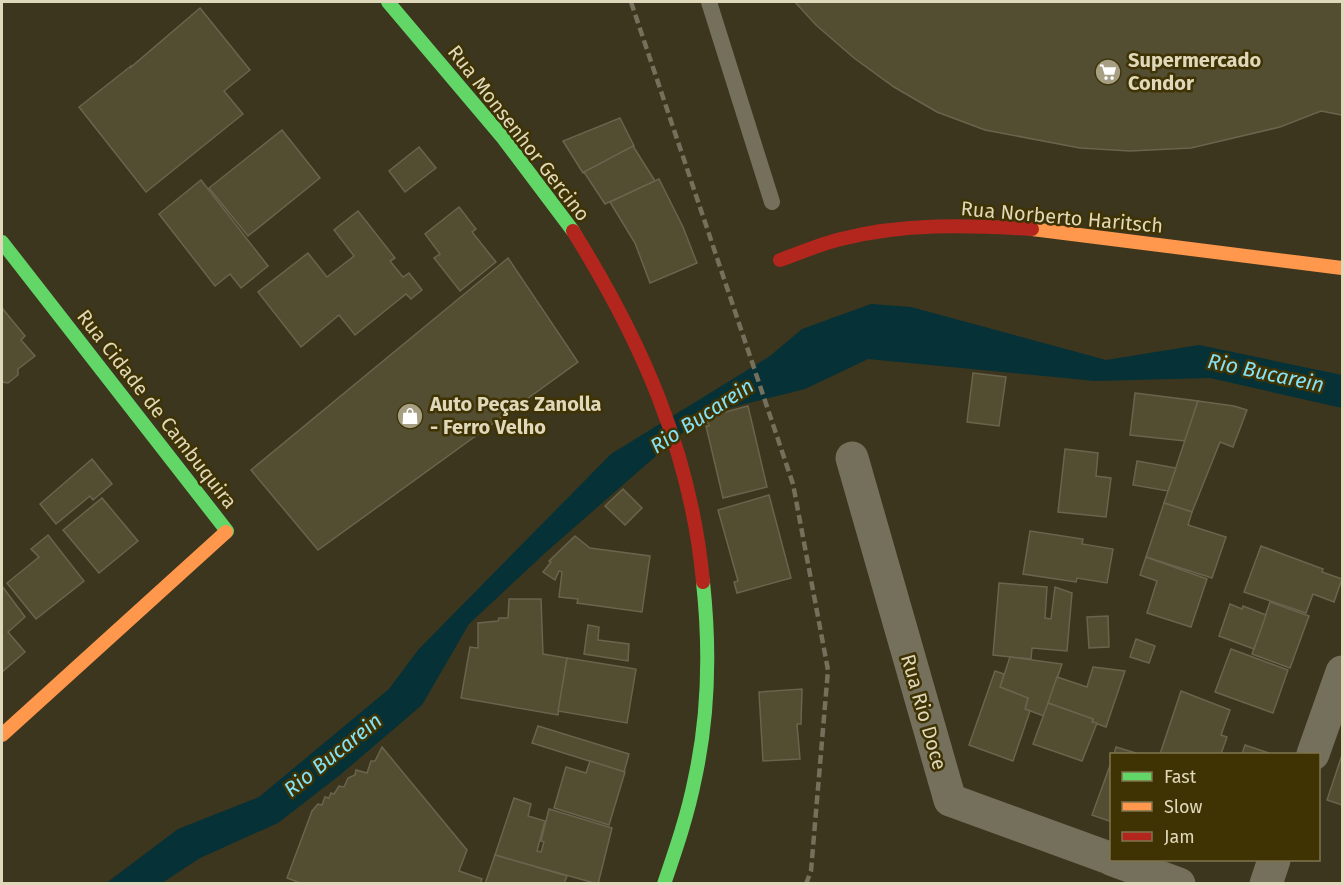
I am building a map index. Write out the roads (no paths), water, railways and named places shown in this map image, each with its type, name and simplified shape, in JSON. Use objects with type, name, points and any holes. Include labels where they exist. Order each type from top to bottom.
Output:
[{"type":"street","name":"Rua Monsenhor Gercino","points":[[388,2],[516,154],[568,224],[608,287],[640,349],[659,393],[683,471],[697,534],[705,588],[709,651],[706,705],[698,766],[664,884]]},
{"type":"street","name":"Rua Norberto Haritsch","points":[[780,260],[850,237],[897,228],[959,225],[1034,229],[1342,268]]},
{"type":"street","name":"Rua Cidade de Cambuquira","points":[[2,242],[227,531],[2,735]]},
{"type":"street","name":"Rua Rio Doce","points":[[852,458],[950,800],[1110,858]]},
{"type":"street","points":[[1313,753],[1342,672]]},
{"type":"street","name":"Rua Rio Doce","points":[[1117,861],[1179,884]]},
{"type":"street","points":[[1266,884],[1275,861]]},
{"type":"lane","points":[[709,2],[772,202]]},
{"type":"water","name":"Rio Bucarein","points":[[871,304],[911,307],[1106,360],[1199,345],[1342,375],[1342,408],[1210,378],[1095,381],[868,359],[805,389],[704,414],[545,553],[469,624],[422,705],[340,775],[278,823],[200,858],[162,883],[105,884],[178,829],[259,797],[389,689],[418,650],[611,454],[770,356],[802,329]]},
{"type":"railway","points":[[631,2],[793,484],[828,670],[811,871],[806,884]]},
{"type":"place","name":"Supermercado Condor","points":[[1108,72]]},
{"type":"place","name":"Auto Peças Zanolla - Ferro Velho","points":[[410,416]]}]
